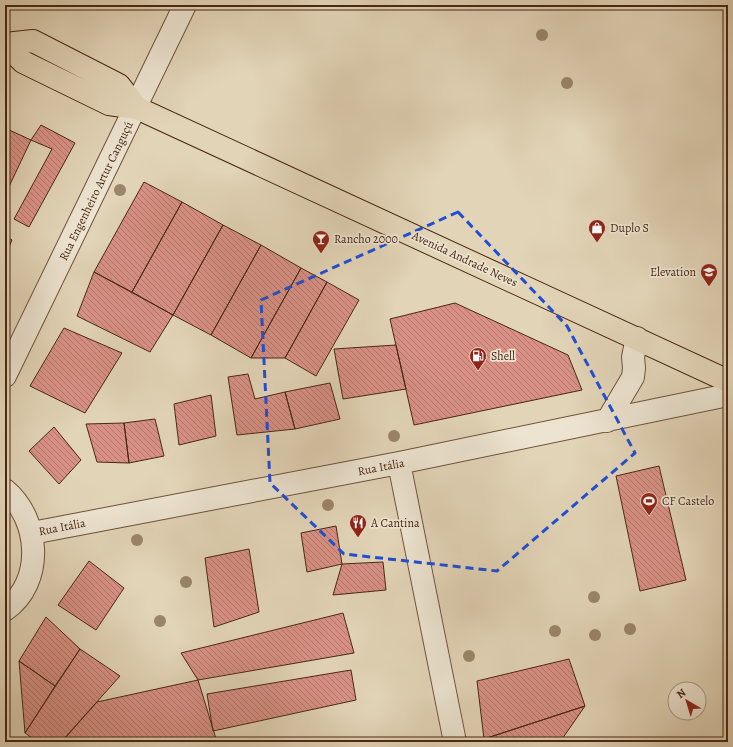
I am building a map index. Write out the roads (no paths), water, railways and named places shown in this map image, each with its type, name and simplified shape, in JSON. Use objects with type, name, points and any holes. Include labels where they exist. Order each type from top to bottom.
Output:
[{"type":"main road","name":"Avenida Andrade Neves","points":[[5,44],[23,62],[109,104],[136,108],[728,381]]},
{"type":"street","name":"Rua Engenheiro Artur Canguçú","points":[[5,376],[185,5]]},
{"type":"street","points":[[607,421],[633,377],[633,358],[637,338]]},
{"type":"street","name":"Rua Itália","points":[[32,533],[399,463],[728,395]]},
{"type":"street","points":[[399,463],[455,742]]},
{"type":"street","points":[[5,490],[13,497],[25,514],[32,533],[34,553],[30,574],[22,592],[5,610]]},
{"type":"place","name":"Duplo S","points":[[597,243]]},
{"type":"place","name":"Rancho 2000","points":[[321,254]]},
{"type":"place","name":"Elevation","points":[[709,287]]},
{"type":"place","name":"Shell","points":[[478,371]]},
{"type":"place","name":"CF Castelo","points":[[649,516]]},
{"type":"place","name":"A Cantina","points":[[358,538]]}]
